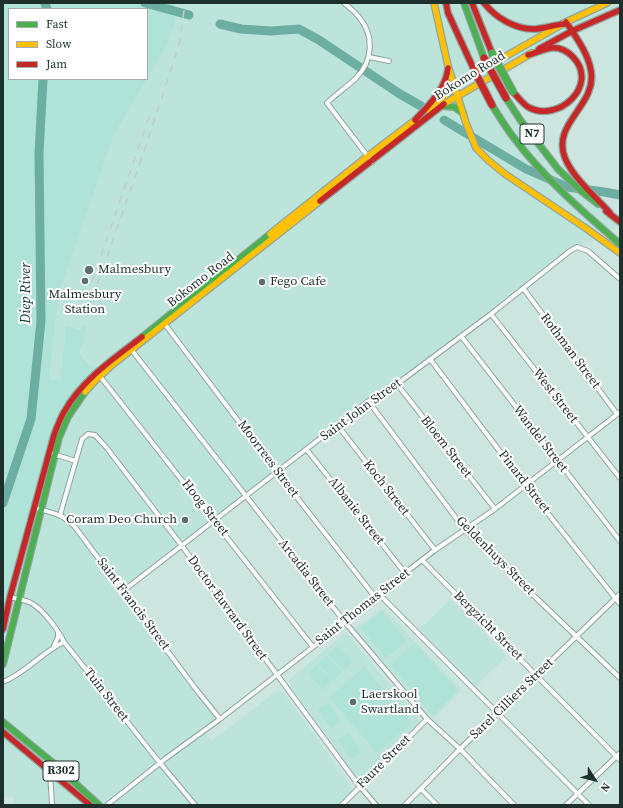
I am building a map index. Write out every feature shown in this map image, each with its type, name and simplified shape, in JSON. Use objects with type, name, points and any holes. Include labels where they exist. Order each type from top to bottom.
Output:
[{"type":"main road","points":[[434,3],[448,66],[466,123],[476,148],[505,174],[620,253]]},
{"type":"main road","name":"N7","points":[[446,3],[448,13],[475,72],[492,105],[515,140],[538,167],[572,202],[620,244]]},
{"type":"main road","name":"N7","points":[[464,3],[484,58],[506,98],[521,121],[558,169],[580,190],[620,222]]},
{"type":"main road","points":[[472,3],[492,53],[513,92],[522,102],[530,108],[541,111],[551,111],[567,104],[580,89],[582,72],[580,65],[575,58],[565,51],[552,48],[528,55]]},
{"type":"main road","points":[[484,3],[500,18],[523,28],[538,28],[565,23],[607,3]]},
{"type":"main road","name":"Bokomo Road","points":[[3,629],[33,508],[52,454],[72,409],[98,373],[370,159],[442,106],[458,95],[572,31],[620,10]]},
{"type":"main road","points":[[565,23],[572,31],[588,61],[592,81],[588,96],[567,124],[564,133],[563,150],[569,166],[610,213]]},
{"type":"main road","name":"Bokomo Road","points":[[370,159],[455,87],[565,23]]},
{"type":"main road","points":[[415,120],[440,90],[447,75],[448,66]]},
{"type":"main road","points":[[442,106],[454,107],[463,113]]},
{"type":"main road","name":"Bokomo Road","points":[[3,664],[41,510],[52,454]]},
{"type":"main road","name":"R302","points":[[3,722],[52,762],[99,805]]},
{"type":"main road","name":"R302","points":[[3,732],[90,805]]},
{"type":"street","points":[[344,3],[365,25],[370,43],[369,57],[367,63],[357,77],[327,103],[370,159]]},
{"type":"street","points":[[369,57],[389,61]]},
{"type":"street","name":"Saint John Street","points":[[123,592],[375,396],[397,384],[491,314],[570,251],[577,247],[588,252],[620,279]]},
{"type":"street","name":"Rothman Street","points":[[523,288],[619,413]]},
{"type":"street","name":"West Street","points":[[491,314],[620,478]]},
{"type":"street","name":"Moorrees Street","points":[[163,322],[277,472],[375,597]]},
{"type":"street","name":"Wandel Street","points":[[460,336],[620,541]]},
{"type":"street","name":"Arcadia Street","points":[[130,348],[344,621],[428,719],[460,749],[514,805]]},
{"type":"street","name":"Pinard Street","points":[[430,359],[526,486],[620,604]]},
{"type":"street","name":"Hoog Street","points":[[98,373],[312,647]]},
{"type":"street","name":"Bloem Street","points":[[397,384],[495,509]]},
{"type":"street","name":"Geldenhuys Street","points":[[369,402],[465,530],[620,678]]},
{"type":"street","name":"Saint Thomas Street","points":[[107,805],[160,763],[220,719],[435,550],[526,486],[619,413]]},
{"type":"street","name":"Koch Street","points":[[338,426],[435,550]]},
{"type":"street","name":"Doctor Euvrard Street","points":[[76,461],[82,439],[91,433],[98,437],[182,546],[359,787],[376,805]]},
{"type":"street","name":"Albanie Street","points":[[307,450],[405,573]]},
{"type":"street","points":[[52,454],[76,461],[60,515]]},
{"type":"street","name":"Saint Francis Street","points":[[33,508],[60,515],[75,527],[220,719]]},
{"type":"street","name":"Bergzicht Street","points":[[422,560],[619,757]]},
{"type":"street","points":[[379,594],[589,805]]},
{"type":"street","name":"Sarel Cilliers Street","points":[[405,805],[460,749],[620,594]]},
{"type":"street","name":"Tuin Street","points":[[10,597],[32,604],[38,608],[57,630],[64,642],[160,763],[196,805]]},
{"type":"street","points":[[54,646],[58,637],[57,630]]},
{"type":"street","points":[[3,682],[17,675],[54,646],[64,642]]},
{"type":"street","name":"Faure Street","points":[[342,805],[428,719]]},
{"type":"street","points":[[566,805],[619,757]]},
{"type":"street","points":[[52,762],[50,772],[52,805]]},
{"type":"street","points":[[421,789],[437,805]]},
{"type":"shaded area","points":[[3,3],[174,3],[176,10],[175,23],[167,45],[148,77],[148,8],[8,8],[8,80],[146,80],[114,135],[59,293],[49,379],[60,381],[66,326],[80,330],[82,325],[86,326],[80,353],[82,357],[97,371],[63,413],[3,629]]},
{"type":"shaded area","points":[[174,3],[620,3],[620,10],[572,31],[495,75],[506,98],[558,169],[620,222],[620,226],[574,249],[397,384],[375,396],[123,591],[220,719],[203,730],[212,741],[278,690],[284,693],[353,789],[353,794],[342,805],[14,805],[13,797],[3,797],[3,629],[54,435],[91,365],[81,355],[80,330],[66,327],[60,381],[49,379],[59,293],[114,135],[146,80],[148,80],[148,77],[167,45],[175,23],[176,10]]},
{"type":"shaded area","points":[[450,599],[507,656],[475,687],[419,630]]},
{"type":"shaded area","name":"Laerskool Swartland","points":[[381,609],[384,609],[462,690],[433,719],[356,631],[356,628]]},
{"type":"shaded area","points":[[382,611],[407,641],[386,658],[361,628]]},
{"type":"shaded area","name":"Laerskool Swartland","points":[[343,635],[349,636],[420,721],[418,730],[365,782],[360,782],[289,684],[290,679]]},
{"type":"shaded area","points":[[415,643],[458,691],[433,715],[390,665]]},
{"type":"shaded area","points":[[337,646],[353,662],[344,671],[328,654]]},
{"type":"shaded area","points":[[327,656],[342,672],[333,680],[318,664]]},
{"type":"shaded area","points":[[317,665],[332,681],[323,690],[308,673]]},
{"type":"shaded area","points":[[364,667],[412,723],[377,753],[329,697]]},
{"type":"shaded area","points":[[328,703],[341,722],[331,729],[318,709]]},
{"type":"shaded area","points":[[348,733],[361,752],[351,759],[338,740]]},
{"type":"waterway","name":"Diep River","points":[[45,3],[47,8]]},
{"type":"waterway","points":[[145,3],[189,15]]},
{"type":"waterway","points":[[220,24],[241,29],[271,31],[299,29],[319,40],[400,94],[421,106]]},
{"type":"waterway","name":"Diep River","points":[[3,503],[31,419],[41,321],[39,153],[43,80]]},
{"type":"waterway","points":[[444,120],[526,169],[567,187],[620,195]]},
{"type":"railway","points":[[93,297],[174,61],[180,40],[185,3]]},
{"type":"railway","points":[[92,282],[150,114]]},
{"type":"traffic: fast","points":[[464,3],[484,58]]},
{"type":"traffic: fast","points":[[492,53],[513,92]]},
{"type":"traffic: fast","points":[[506,98],[521,121],[558,169],[580,190],[598,204]]},
{"type":"traffic: fast","points":[[492,105],[511,134],[538,167],[578,207],[620,244]]},
{"type":"traffic: fast","points":[[442,106],[454,107],[463,113]]},
{"type":"traffic: fast","points":[[142,337],[270,234]]},
{"type":"traffic: fast","points":[[3,664],[59,438],[68,417],[85,392]]},
{"type":"traffic: fast","points":[[3,722],[52,762],[99,805]]},
{"type":"traffic: slow","points":[[434,3],[448,66],[466,123],[476,148],[505,174],[620,253]]},
{"type":"traffic: slow","points":[[428,110],[455,87],[478,72],[566,22],[607,3]]},
{"type":"traffic: slow","points":[[444,104],[532,53]]},
{"type":"traffic: slow","points":[[270,234],[418,118]]},
{"type":"traffic: slow","points":[[85,392],[112,365],[320,201]]},
{"type":"traffic: jam","points":[[446,3],[448,13],[475,72]]},
{"type":"traffic: jam","points":[[472,3],[492,53]]},
{"type":"traffic: jam","points":[[484,3],[500,18],[521,27],[536,29],[564,24]]},
{"type":"traffic: jam","points":[[539,49],[572,31],[620,10]]},
{"type":"traffic: jam","points":[[566,22],[581,45],[587,58],[591,71],[591,83],[588,94],[569,124],[564,135],[562,146],[565,158],[573,173],[610,213]]},
{"type":"traffic: jam","points":[[513,92],[528,107],[540,111],[551,110],[563,106],[572,99],[579,90],[582,79],[580,68],[569,53],[561,49],[551,48],[528,55]]},
{"type":"traffic: jam","points":[[484,58],[506,98]]},
{"type":"traffic: jam","points":[[415,120],[440,90],[447,76],[448,68]]},
{"type":"traffic: jam","points":[[475,72],[492,105]]},
{"type":"traffic: jam","points":[[320,201],[444,104]]},
{"type":"traffic: jam","points":[[606,211],[620,222]]},
{"type":"traffic: jam","points":[[3,629],[10,597],[54,435],[61,417],[71,400],[89,380],[109,362],[142,337]]},
{"type":"traffic: jam","points":[[3,732],[90,805]]},
{"type":"place","name":"Malmesbury","points":[[89,270]]},
{"type":"place","name":"Malmesbury Station","points":[[85,281]]},
{"type":"place","name":"Fego Cafe","points":[[262,282]]},
{"type":"place","name":"Coram Deo Church","points":[[185,520]]},
{"type":"place","name":"Laerskool Swartland","points":[[353,702]]}]
